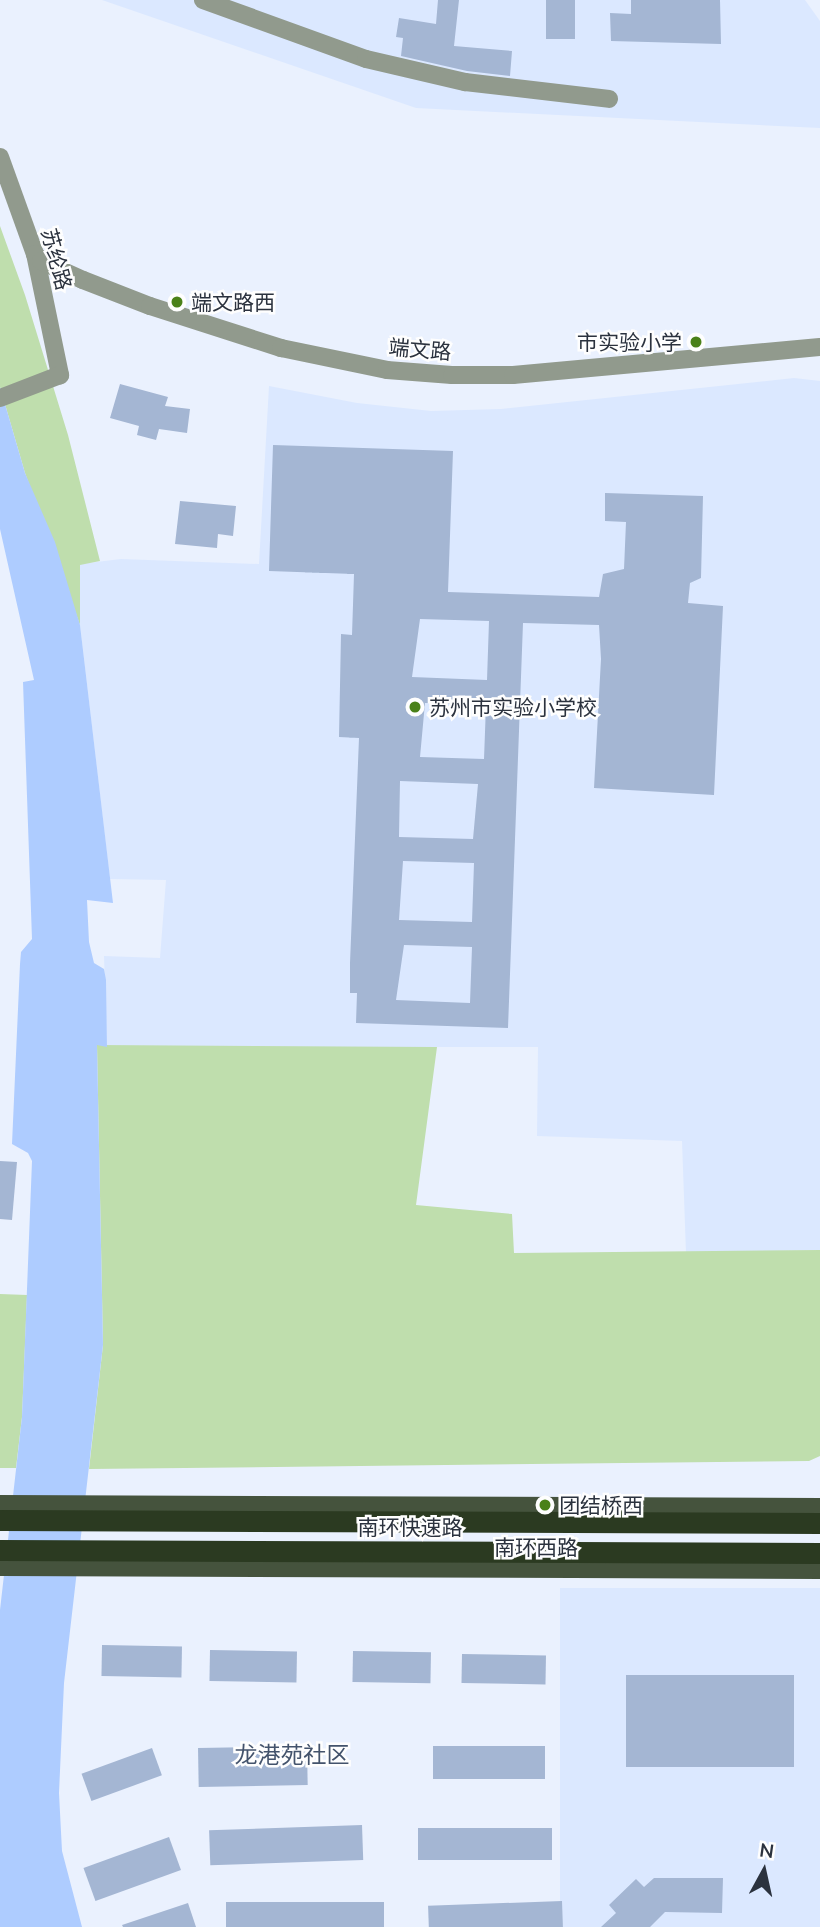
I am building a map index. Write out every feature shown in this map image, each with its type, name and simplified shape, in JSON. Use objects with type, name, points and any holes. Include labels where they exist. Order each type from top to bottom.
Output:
[{"type":"highway","name":"南环快速路","points":[[0,1520],[820,1523]]},
{"type":"highway","name":"南环快速路","points":[[0,1550],[820,1553]]},
{"type":"main road","name":"南环西路","points":[[0,1504],[820,1507]]},
{"type":"main road","name":"南环西路","points":[[0,1567],[820,1570]]},
{"type":"street","points":[[203,0],[366,59],[465,82],[609,99]]},
{"type":"street","name":"苏纶路","points":[[0,158],[35,254],[60,375],[0,398]]},
{"type":"street","name":"端文路","points":[[35,254],[41,261],[83,280],[246,338],[352,365],[421,374],[513,375],[820,347]]},
{"type":"shaded area","points":[[102,0],[805,0],[820,21],[820,128],[416,108]]},
{"type":"shaded area","name":"苏州市实验小学校","points":[[794,378],[820,381],[820,1250],[686,1253],[682,1141],[537,1136],[538,1047],[107,1047],[104,956],[160,958],[166,880],[110,879],[80,625],[80,564],[121,559],[259,564],[269,386],[357,403],[431,411],[501,409]]},
{"type":"shaded area","points":[[560,1588],[820,1588],[820,1927],[560,1927]]},
{"type":"green space","points":[[0,226],[25,295],[68,435],[100,561],[80,565],[80,625],[25,473],[0,387]]},
{"type":"green space","points":[[97,1045],[437,1047],[416,1205],[512,1214],[514,1253],[820,1250],[820,1456],[809,1461],[89,1469],[103,1345]]},
{"type":"green space","points":[[0,1294],[27,1295],[22,1417],[16,1468],[0,1468]]},
{"type":"water","points":[[0,387],[25,473],[55,542],[80,625],[113,903],[87,900],[89,942],[94,963],[104,969],[106,980],[107,1047],[97,1045],[103,1345],[64,1683],[59,1793],[62,1851],[82,1927],[0,1927],[0,1610],[22,1417],[32,1161],[28,1153],[12,1144],[21,952],[32,939],[23,682],[34,680],[0,529]]},
{"type":"building","points":[[438,0],[459,0],[454,46],[512,51],[510,76],[467,71],[401,56],[403,38],[396,37],[399,18],[436,24]]},
{"type":"building","points":[[546,0],[575,0],[575,39],[546,39]]},
{"type":"building","points":[[631,0],[720,0],[721,44],[611,41],[610,13],[631,14]]},
{"type":"building","points":[[120,384],[168,397],[165,406],[190,409],[187,433],[159,429],[156,440],[137,435],[139,426],[110,418]]},
{"type":"building","points":[[273,445],[453,451],[448,592],[599,597],[603,574],[624,569],[626,522],[605,521],[605,493],[703,496],[701,578],[690,583],[688,603],[723,606],[714,795],[594,788],[601,659],[599,625],[523,623],[508,1028],[356,1023],[357,993],[350,993],[350,963],[359,738],[339,737],[341,634],[352,635],[354,574],[269,571]],"holes":[[[420,619],[489,621],[487,680],[412,677]],[[425,703],[486,705],[484,759],[420,757]],[[400,781],[478,784],[473,839],[399,837]],[[403,861],[474,863],[472,922],[399,920]],[[404,945],[472,947],[470,1003],[396,1000]]]},
{"type":"building","points":[[180,501],[236,506],[233,536],[218,534],[217,548],[175,544]]},
{"type":"building","points":[[0,1161],[17,1162],[12,1220],[0,1219]]},
{"type":"building","points":[[102,1645],[182,1646],[181,1677],[101,1676]]},
{"type":"building","points":[[210,1650],[297,1652],[296,1683],[209,1681]]},
{"type":"building","points":[[353,1651],[431,1652],[430,1683],[352,1682]]},
{"type":"building","points":[[462,1654],[546,1655],[545,1684],[461,1683]]},
{"type":"building","points":[[626,1675],[794,1675],[794,1767],[626,1767]]},
{"type":"building","points":[[307,1746],[308,1785],[199,1787],[198,1748]]},
{"type":"building","points":[[433,1746],[545,1746],[545,1779],[433,1779]]},
{"type":"building","points":[[152,1748],[162,1775],[91,1801],[82,1774]]},
{"type":"building","points":[[362,1825],[363,1860],[210,1865],[209,1830]]},
{"type":"building","points":[[418,1828],[552,1828],[552,1860],[418,1860]]},
{"type":"building","points":[[169,1837],[181,1870],[95,1901],[83,1868]]},
{"type":"building","points":[[654,1878],[723,1878],[722,1913],[665,1912],[650,1927],[601,1927],[616,1913],[609,1905],[636,1879],[644,1887]]},
{"type":"building","points":[[562,1901],[563,1927],[429,1927],[428,1906]]},
{"type":"building","points":[[226,1902],[384,1902],[384,1927],[226,1927]]},
{"type":"building","points":[[188,1903],[196,1927],[122,1925]]},
{"type":"place","name":"端文路西","points":[[177,302]]},
{"type":"place","name":"市实验小学","points":[[696,342]]},
{"type":"place","name":"苏州市实验小学校","points":[[415,707]]},
{"type":"place","name":"团结桥西","points":[[545,1505]]},
{"type":"district","name":"龙港苑社区","points":[[292,1755]]}]
